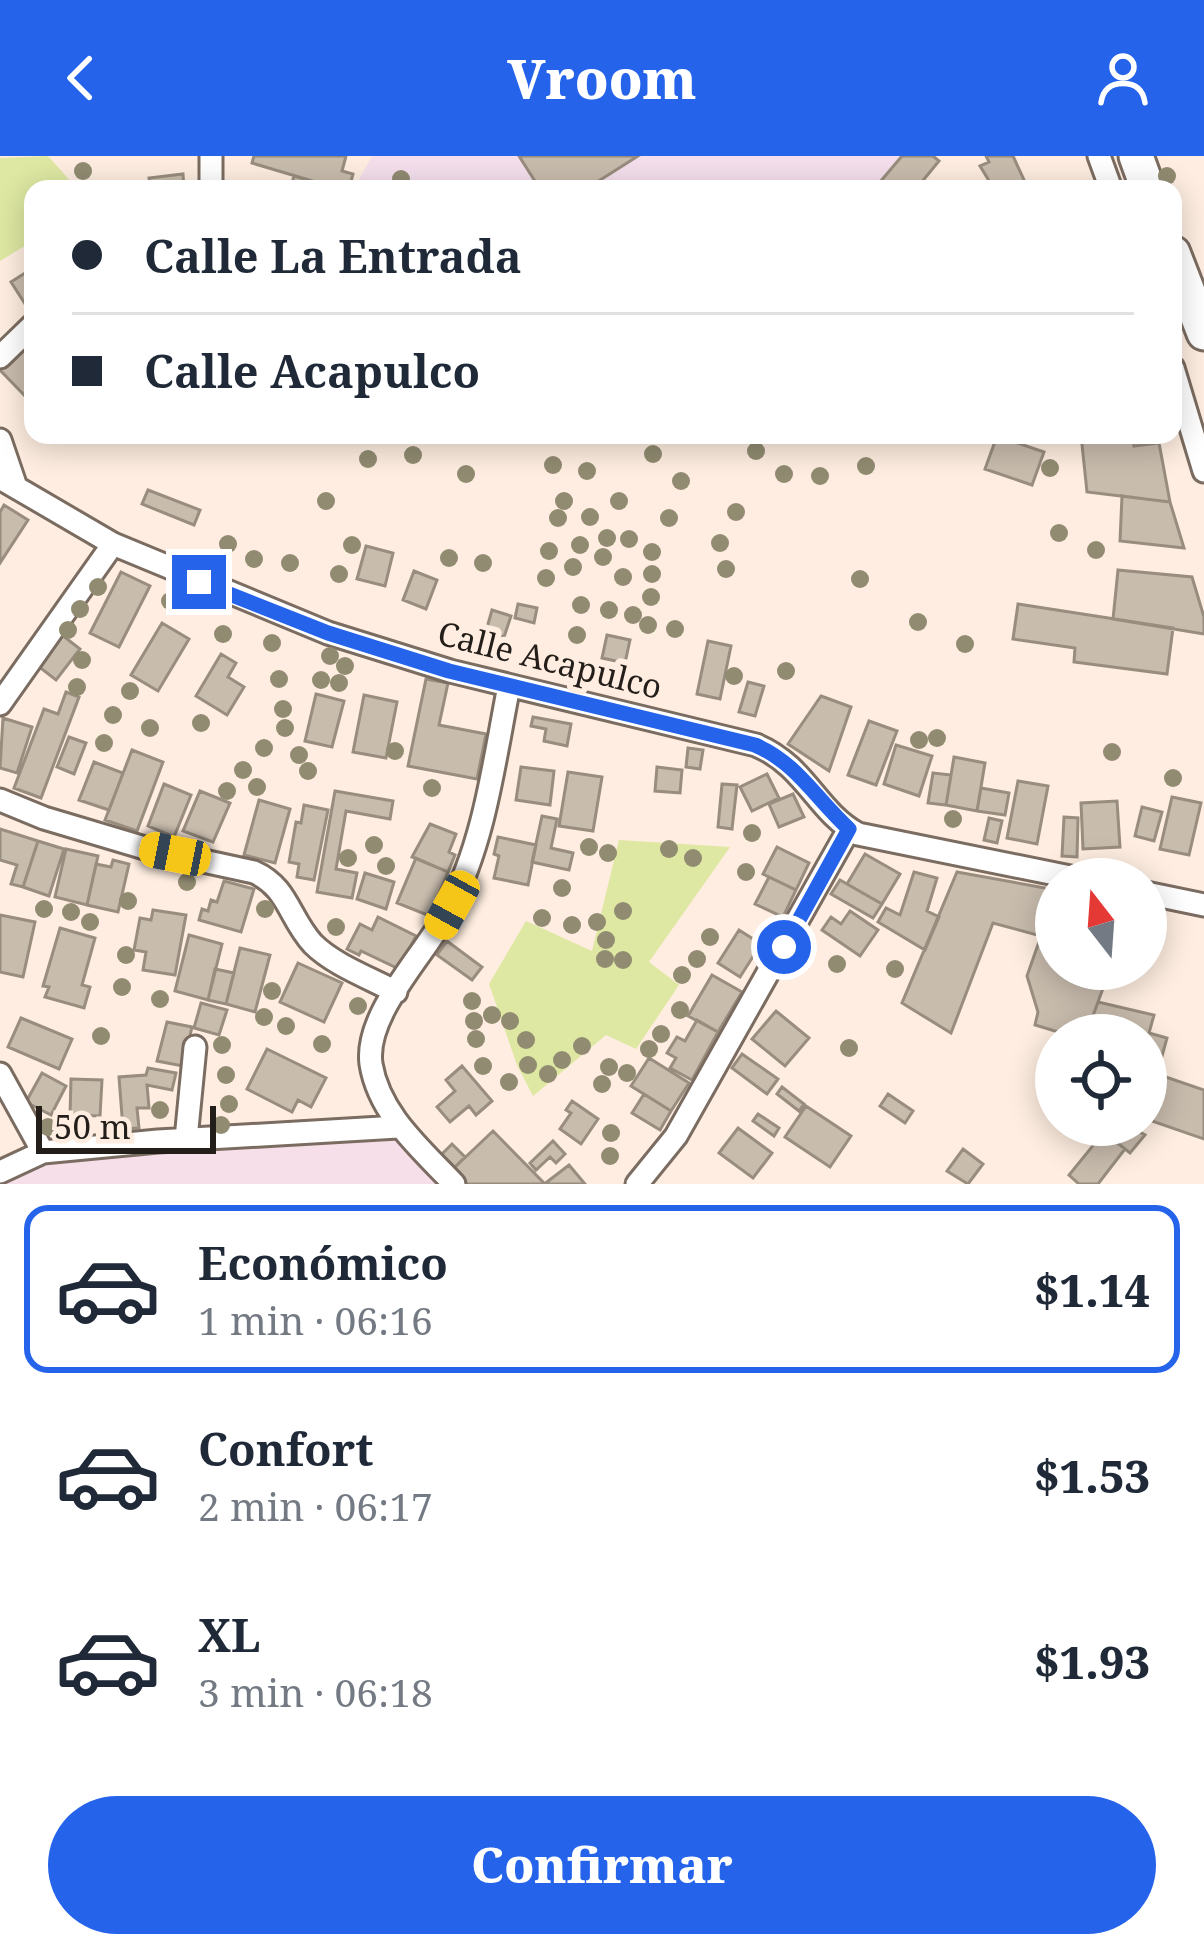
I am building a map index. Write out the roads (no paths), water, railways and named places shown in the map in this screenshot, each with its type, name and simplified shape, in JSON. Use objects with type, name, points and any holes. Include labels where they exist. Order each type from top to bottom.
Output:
[{"type":"main road","points":[[1182,276],[1204,333]]},
{"type":"street","points":[[0,357],[24,334]]},
{"type":"street","points":[[1182,398],[1204,471]]},
{"type":"street","points":[[0,440],[8,483]]},
{"type":"street","name":"Calle Acapulco","points":[[8,483],[113,544],[328,633],[508,686],[755,745],[794,767],[849,829]]},
{"type":"street","points":[[0,704],[113,544]]},
{"type":"street","points":[[454,1184],[398,1127],[371,1065],[372,1040],[381,1013],[435,935],[465,874],[480,830],[508,686]]},
{"type":"street","points":[[0,800],[148,849],[270,879],[313,944],[396,992]]},
{"type":"street","points":[[637,1184],[676,1136],[849,829],[1035,869]]},
{"type":"street","points":[[1167,897],[1204,905]]},
{"type":"street","points":[[186,1138],[195,1047]]},
{"type":"street","points":[[0,1074],[44,1152]]},
{"type":"street","points":[[0,1172],[44,1152],[186,1138],[398,1127]]}]
